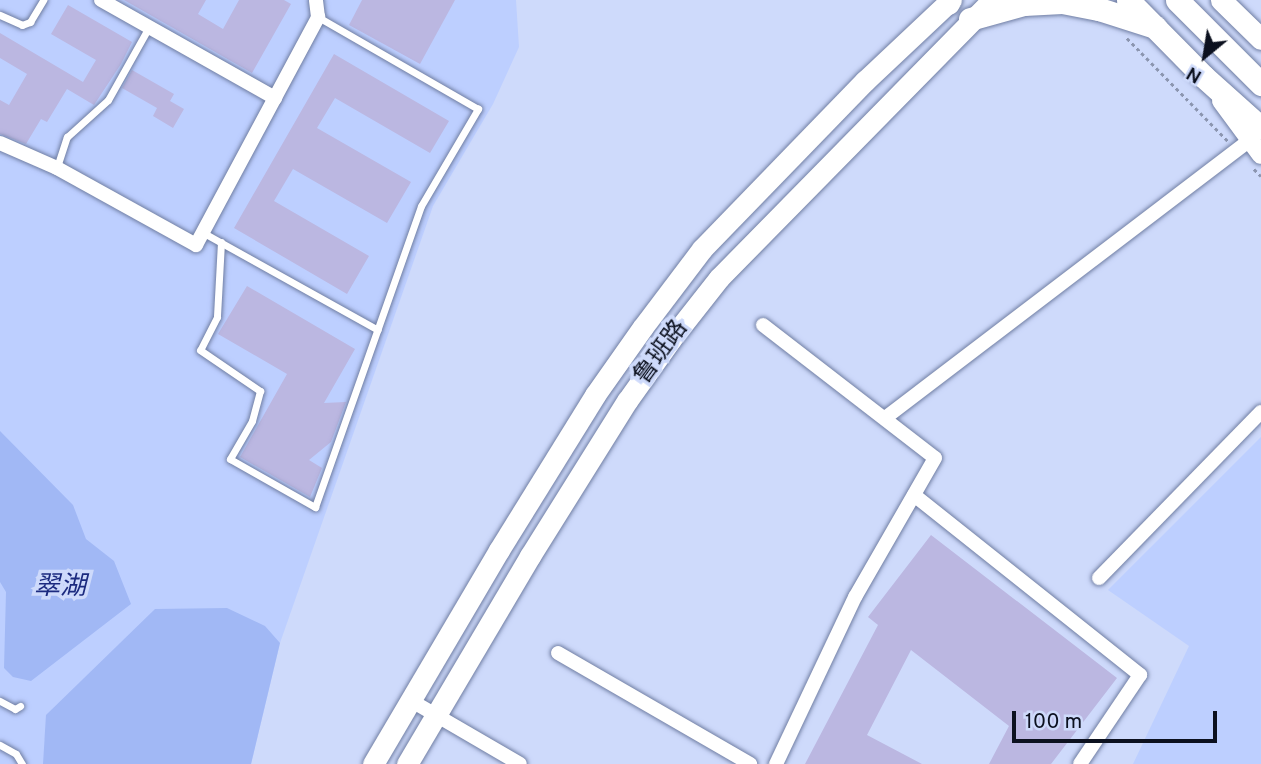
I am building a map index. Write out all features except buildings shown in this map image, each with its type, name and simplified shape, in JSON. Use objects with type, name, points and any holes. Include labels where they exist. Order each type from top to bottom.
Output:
[{"type":"main road","name":"鲁班路","points":[[407,764],[530,556],[626,401],[671,339],[719,278],[970,19],[992,0]]},
{"type":"main road","points":[[1128,0],[1203,76],[1249,140]]},
{"type":"main road","points":[[1177,0],[1261,84]]},
{"type":"main road","points":[[1221,0],[1261,39]]},
{"type":"main road","name":"鲁班路","points":[[373,764],[589,406],[643,327],[702,250],[864,81],[949,1]]},
{"type":"main road","points":[[970,19],[1024,4],[1062,2],[1099,9],[1155,27]]},
{"type":"street","points":[[101,0],[275,98]]},
{"type":"street","points":[[0,143],[57,169],[196,244],[318,17],[316,0]]},
{"type":"street","points":[[885,418],[1249,140],[1261,155]]},
{"type":"street","points":[[763,325],[935,458],[855,597],[776,764]]},
{"type":"street","points":[[1099,578],[1261,412]]},
{"type":"street","points":[[914,495],[1140,675],[1080,764]]},
{"type":"street","points":[[558,653],[750,764]]},
{"type":"street","points":[[410,700],[520,764]]},
{"type":"lane","points":[[0,15],[22,25],[30,22],[43,0]]},
{"type":"lane","points":[[221,242],[217,317],[200,350],[260,391],[252,421],[230,459],[315,508],[421,206],[478,109],[318,17]]},
{"type":"lane","points":[[57,169],[67,137],[108,100],[149,27]]},
{"type":"lane","points":[[202,232],[378,330]]},
{"type":"lane","points":[[0,702],[15,709],[20,706]]},
{"type":"lane","points":[[0,744],[16,754],[22,764]]},
{"type":"path","points":[[1124,34],[1249,140],[1261,176]]},
{"type":"shaded area","points":[[0,0],[516,0],[519,47],[493,104],[433,206],[280,643],[251,764],[0,764]]},
{"type":"shaded area","points":[[1261,437],[1261,764],[1133,764],[1189,646],[1108,590]]},
{"type":"water","name":"翠湖","points":[[0,431],[73,505],[86,539],[114,561],[131,604],[31,681],[13,677],[4,668],[6,592],[0,582]]},
{"type":"water","points":[[227,608],[265,626],[280,643],[251,764],[43,764],[46,715],[155,609]]}]
